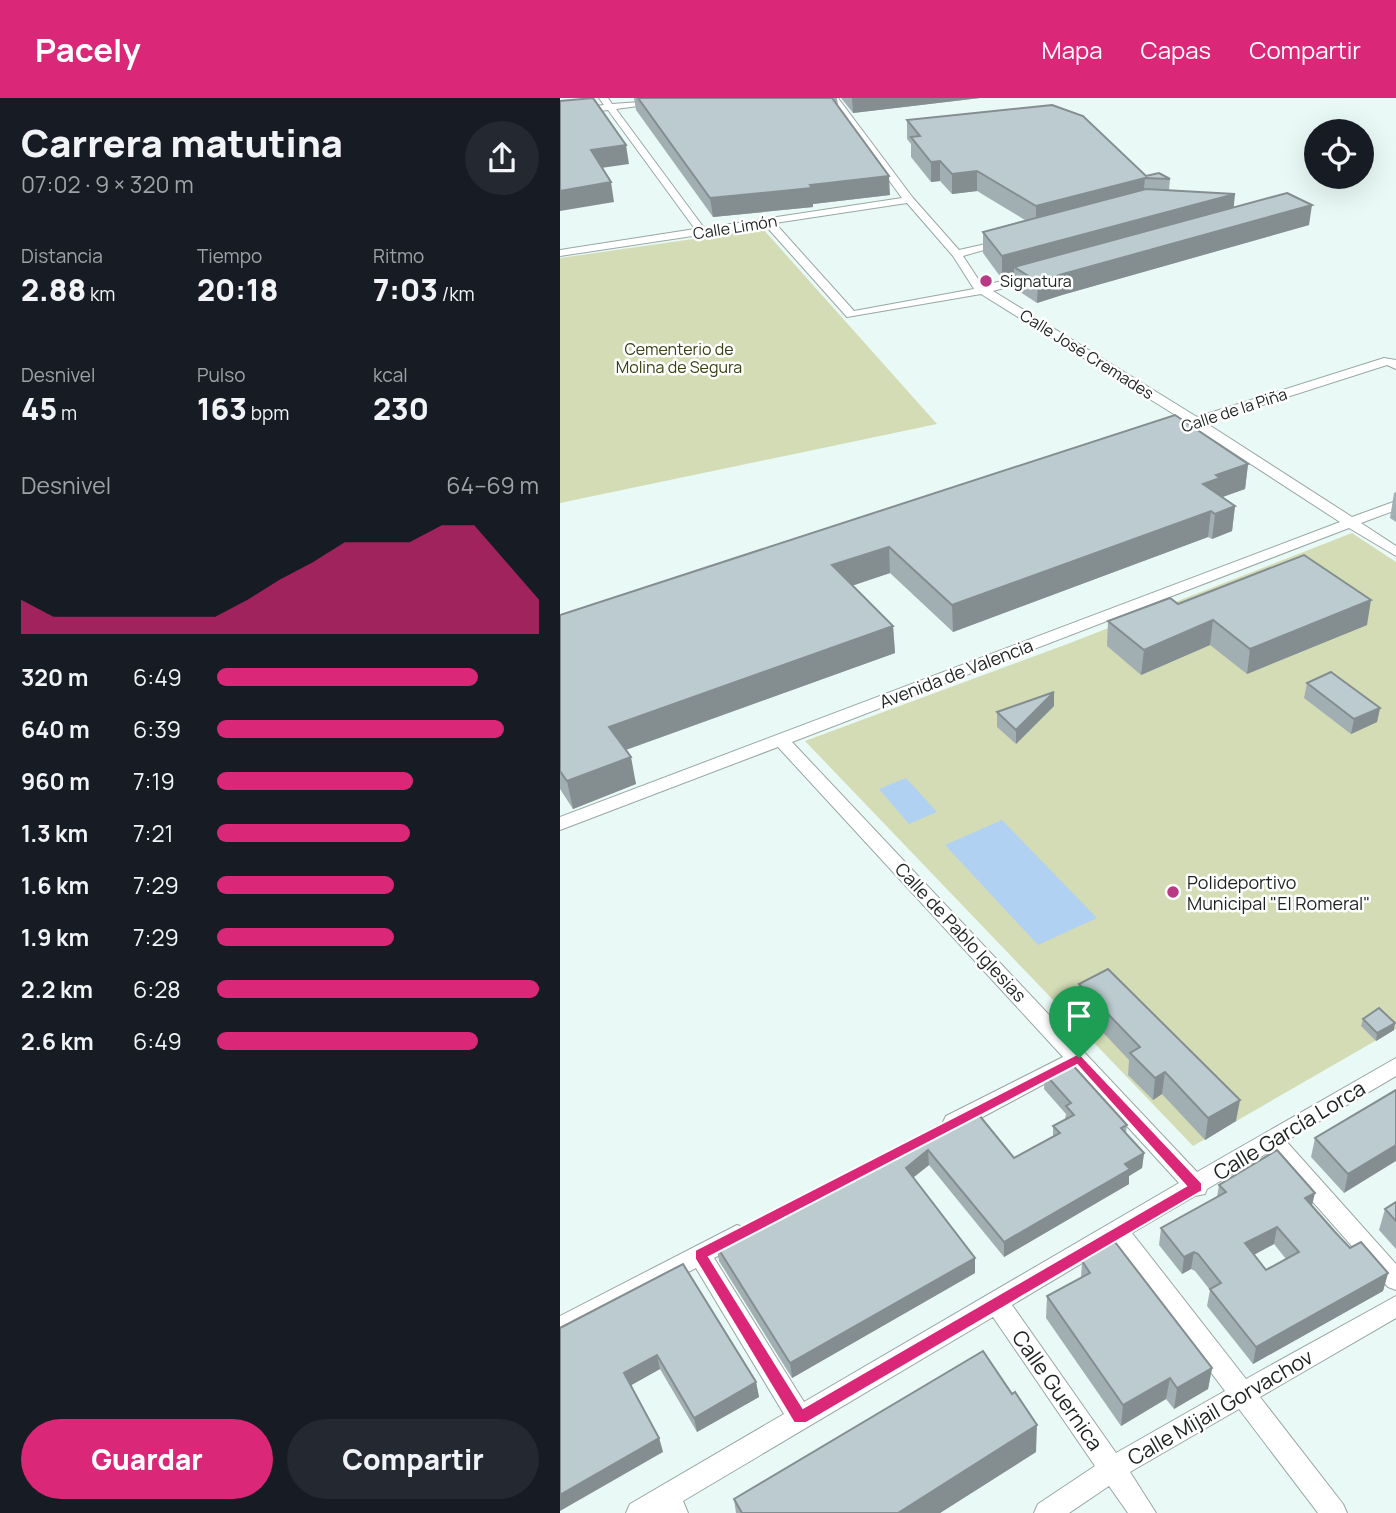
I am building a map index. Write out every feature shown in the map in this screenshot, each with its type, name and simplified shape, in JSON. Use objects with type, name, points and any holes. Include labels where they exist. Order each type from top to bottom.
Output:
[{"type":"street","points":[[603,98],[702,232]]},
{"type":"street","points":[[560,113],[693,98]]},
{"type":"street","name":"Calle José Cremades","points":[[833,98],[909,200],[957,254],[984,290],[1352,521],[1396,552]]},
{"type":"street","name":"Calle Limón","points":[[560,253],[909,200]]},
{"type":"street","points":[[768,222],[851,315],[984,290],[1051,272]]},
{"type":"street","points":[[957,254],[1015,239]]},
{"type":"street","name":"Calle de la Piña","points":[[1156,435],[1392,363]]},
{"type":"street","name":"Avenida de Valencia","points":[[560,824],[1396,505]]},
{"type":"street","name":"Calle de Pablo Iglesias","points":[[781,740],[1196,1187]]},
{"type":"street","points":[[932,1134],[1079,1058]]},
{"type":"street","name":"Calle García Lorca","points":[[639,1513],[670,1505],[800,1418],[1196,1187],[1396,1066]]},
{"type":"street","points":[[1272,1139],[1396,1280]]},
{"type":"street","points":[[560,1328],[761,1223]]},
{"type":"street","points":[[1117,1231],[1334,1513]]},
{"type":"street","points":[[700,1255],[800,1418]]},
{"type":"street","name":"Calle Guernica","points":[[996,1302],[1143,1513]]},
{"type":"street","name":"Calle Mijail Gorvachov","points":[[1047,1513],[1112,1469],[1244,1396],[1396,1306]]},
{"type":"green space","name":"Cementerio de Molina de Segura","points":[[763,229],[937,424],[560,503],[560,258]]},
{"type":"green space","name":"Polideportivo Municipal \"El Romeral\"","points":[[1352,533],[1396,562],[1396,1029],[1193,1146],[805,741],[1070,643]]},
{"type":"water","points":[[906,778],[937,812],[909,824],[879,789]]},
{"type":"water","points":[[1002,820],[1097,918],[1038,945],[945,845]]},
{"type":"building","points":[[593,98],[626,145],[591,150],[611,182],[560,191],[560,101]]},
{"type":"building","points":[[638,98],[832,98],[889,176],[810,185],[812,188],[710,198]]},
{"type":"building","points":[[1052,105],[1083,116],[1146,176],[1159,173],[1170,179],[1145,178],[1036,206],[977,171],[952,174],[940,161],[931,162],[911,137],[920,136],[907,120]]},
{"type":"building","points":[[1146,189],[1235,194],[1002,256],[983,232]]},
{"type":"building","points":[[1287,193],[1312,205],[1038,282],[1014,267]]},
{"type":"building","points":[[1175,415],[1248,464],[1216,475],[1220,478],[1203,484],[1235,506],[1215,514],[1211,511],[952,605],[889,547],[832,565],[893,626],[609,727],[631,757],[567,781],[560,771],[560,615]]},
{"type":"building","points":[[1304,555],[1371,600],[1250,649],[1213,620],[1144,650],[1108,621],[1170,598],[1178,604]]},
{"type":"building","points":[[1331,672],[1380,708],[1354,719],[1307,683]]},
{"type":"building","points":[[1054,692],[1016,730],[997,712]]},
{"type":"building","points":[[1108,969],[1240,1100],[1208,1118],[1165,1072],[1155,1078],[1130,1053],[1140,1047],[1079,984]]},
{"type":"building","points":[[1379,1008],[1395,1023],[1377,1033],[1363,1019]]},
{"type":"building","points":[[1069,1061],[1127,1125],[1121,1128],[1144,1153],[1125,1164],[1130,1169],[1004,1242],[928,1150],[906,1168],[975,1258],[790,1363],[716,1245],[975,1110],[1014,1158],[1060,1133],[1053,1126],[1074,1115],[1066,1106],[1071,1103],[1045,1074]]},
{"type":"building","points":[[1396,1090],[1396,1145],[1348,1174],[1315,1138]]},
{"type":"building","points":[[1277,1150],[1315,1193],[1305,1198],[1335,1232],[1350,1248],[1361,1242],[1388,1273],[1256,1347],[1210,1289],[1221,1283],[1198,1254],[1194,1252],[1184,1257],[1161,1228],[1226,1192],[1219,1185]],"holes":[[[1277,1227],[1299,1252],[1266,1270],[1245,1243]]]},
{"type":"building","points":[[1396,1202],[1396,1221],[1385,1209]]},
{"type":"building","points":[[1115,1242],[1212,1368],[1177,1388],[1170,1378],[1123,1405],[1047,1296],[1090,1273],[1082,1261]]},
{"type":"building","points":[[683,1264],[756,1382],[694,1418],[657,1355],[624,1373],[659,1438],[560,1495],[560,1328]]},
{"type":"building","points":[[983,1351],[1037,1425],[898,1513],[742,1513],[734,1499]]},
{"type":"place","name":"Signatura","points":[[986,281]]},
{"type":"place","name":"Polideportivo Municipal \"El Romeral\"","points":[[1173,892]]},
{"type":"route","points":[[1079,1058],[1196,1187],[1171,1199],[800,1418],[700,1255],[1079,1058]]}]
